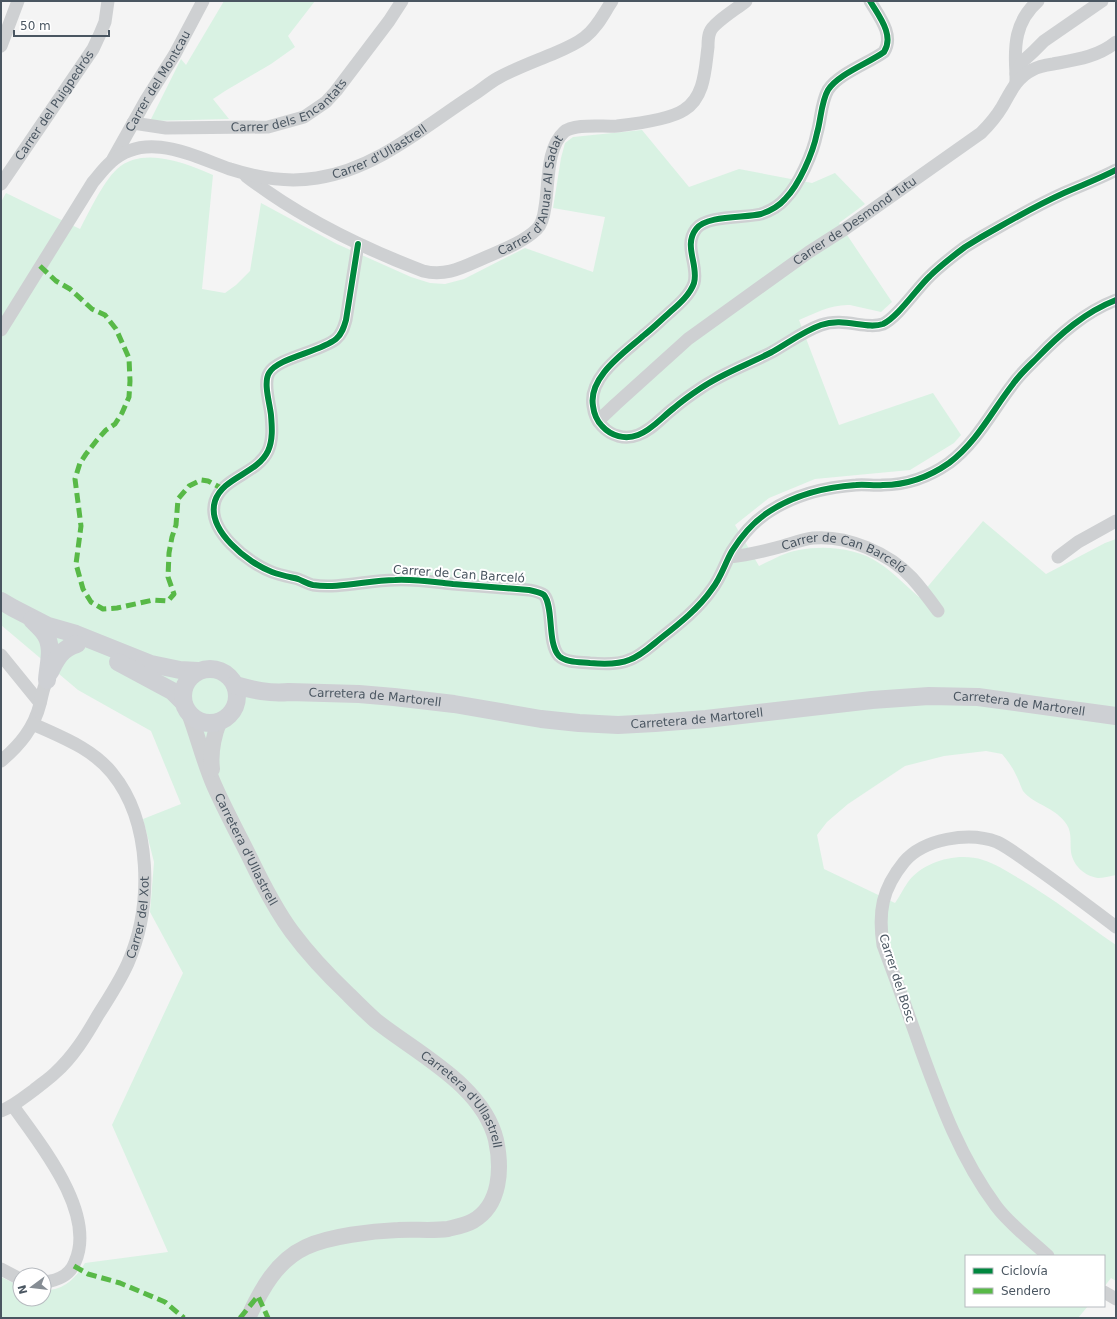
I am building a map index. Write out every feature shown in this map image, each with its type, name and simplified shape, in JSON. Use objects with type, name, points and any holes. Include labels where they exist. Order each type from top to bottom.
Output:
[{"type":"main road","name":"Carretera de Martorell","points":[[1,600],[77,644],[147,677],[172,691],[193,718],[204,723],[211,724],[249,704],[278,693]]},
{"type":"main road","points":[[28,616],[44,632],[49,641],[51,651],[47,680]]},
{"type":"main road","name":"Carretera de Martorell","points":[[48,626],[76,634],[151,664],[180,670],[198,671],[210,668],[222,671],[231,678],[235,684],[262,692],[359,694],[394,697],[454,704],[541,719],[579,723],[663,723],[872,700],[929,696],[978,697],[1116,716]]},
{"type":"main road","points":[[47,680],[59,654],[66,648],[77,644]]},
{"type":"main road","points":[[186,708],[182,696],[185,684],[192,674],[198,671]]},
{"type":"main road","points":[[225,717],[237,702],[238,696],[235,684]]},
{"type":"street","points":[[1,46],[18,1]]},
{"type":"street","name":"Carrer del Puigpedrós","points":[[1,184],[93,49],[105,22],[108,1]]},
{"type":"street","name":"Carrer del Montcau","points":[[111,161],[175,54],[203,1]]},
{"type":"street","name":"Carrer dels Encantats","points":[[133,123],[166,128],[268,128],[304,117],[326,102],[336,91],[402,1]]},
{"type":"street","name":"Carrer d'Ullastrell","points":[[111,161],[125,152],[140,148],[156,147],[170,148],[192,154],[261,178],[295,180],[317,178],[348,170],[395,147],[497,79],[571,46],[585,37],[596,26],[612,1]]},
{"type":"street","name":"Carrer d'Anuar Al Sadat","points":[[241,172],[268,193],[294,209],[358,244],[398,262],[433,274],[442,273],[464,266],[489,256],[529,235],[538,228],[544,215],[550,161],[553,149],[556,141],[565,131],[572,128],[616,126],[646,121],[686,110],[701,90],[710,32],[717,22],[746,1]]},
{"type":"street","points":[[870,1],[882,20],[888,36],[887,47],[884,52],[841,78],[829,89],[823,105],[812,151],[792,190],[785,199],[773,209],[759,214],[715,220],[700,224],[696,229],[690,241],[695,274],[690,291],[678,305],[617,358],[597,383],[592,396],[594,410],[598,422],[608,432],[627,438],[637,436],[651,428],[703,386],[770,353],[819,326],[834,321],[876,326],[885,323],[893,317],[930,275],[967,246],[1029,210],[1116,170]]},
{"type":"street","points":[[1016,79],[1014,53],[1018,32],[1023,18],[1031,7],[1038,1]]},
{"type":"street","points":[[1016,79],[1022,62],[1044,41],[1102,1]]},
{"type":"street","name":"Carrer de Desmond Tutu","points":[[598,422],[688,339],[809,252],[845,229],[981,133],[992,122],[1016,79],[1032,70],[1103,52],[1116,42]]},
{"type":"street","points":[[1,330],[93,182],[111,161]]},
{"type":"street","name":"Carrer de Can Barceló","points":[[358,244],[346,320],[342,332],[326,345],[284,362],[269,372],[267,378],[272,431],[268,450],[258,464],[227,485],[219,494],[215,501],[215,522],[235,548],[250,560],[271,571],[311,584],[325,586],[394,580],[424,581],[537,592],[543,595],[547,601],[553,640],[556,650],[560,656],[572,661],[606,664],[628,661],[648,649],[680,623],[713,589],[729,557],[748,528],[769,511],[795,498],[833,488],[854,485],[884,485],[915,481],[924,478],[942,468],[971,444],[1013,384],[1049,345],[1070,326],[1088,314],[1116,300]]},
{"type":"street","points":[[1058,557],[1078,542],[1115,523]]},
{"type":"street","name":"Carrer de Can Barceló","points":[[729,557],[746,555],[812,538],[853,542],[898,565],[911,578],[938,611]]},
{"type":"street","points":[[1,656],[40,703]]},
{"type":"street","points":[[1,761],[15,749],[26,736],[33,724],[40,703],[42,691],[47,680]]},
{"type":"street","name":"Carretera d'Ullastrell","points":[[186,708],[214,784],[255,868],[272,900],[292,931],[322,968],[374,1019],[446,1072],[467,1092],[485,1112],[492,1126],[499,1157],[500,1174],[491,1202],[483,1214],[473,1221],[446,1229],[364,1233],[308,1246],[292,1255],[274,1271],[258,1296],[248,1318]]},
{"type":"street","name":"Carretera d'Ullastrell","points":[[214,784],[211,758],[213,741],[225,717]]},
{"type":"street","name":"Carrer del Xot","points":[[7,1109],[55,1073],[75,1051],[92,1026],[128,962],[140,922],[144,892],[145,870],[143,848],[135,818],[126,793],[112,772],[98,758],[82,747],[33,724]]},
{"type":"street","name":"Carrer del Bosc","points":[[1047,1255],[1024,1235],[996,1206],[975,1174],[951,1130],[883,944],[880,928],[881,910],[888,886],[899,868],[911,855],[925,846],[960,837],[997,842],[1063,887],[1116,926]]},
{"type":"street","points":[[7,1109],[37,1140],[62,1178],[73,1202],[79,1225],[81,1242],[78,1255],[74,1266],[65,1275],[52,1281]]},
{"type":"street","points":[[1,1269],[12,1275]]},
{"type":"street","points":[[1105,1293],[1116,1299]]},
{"type":"green space","points":[[224,1],[315,1],[288,36],[295,47],[271,64],[213,99],[229,119],[150,121],[181,59],[186,65]]},
{"type":"green space","points":[[642,130],[689,187],[739,169],[812,183],[835,173],[865,204],[839,223],[892,302],[881,312],[850,305],[843,305],[824,310],[799,320],[839,425],[933,393],[961,435],[954,443],[910,470],[815,479],[769,498],[735,525],[759,566],[784,554],[799,550],[830,548],[851,551],[879,563],[919,597],[983,521],[1046,574],[1105,543],[1116,539],[1116,875],[1098,878],[1088,875],[1080,869],[1072,857],[1070,831],[1067,825],[1057,814],[1033,800],[1023,791],[1014,771],[1002,754],[986,751],[944,756],[905,766],[848,804],[827,822],[817,835],[824,869],[895,903],[908,882],[923,869],[942,860],[963,857],[973,858],[983,860],[997,866],[1033,887],[1116,945],[1116,1281],[1111,1278],[1105,1286],[1105,1255],[965,1255],[965,1307],[1087,1307],[1078,1318],[1,1318],[1,1277],[12,1282],[12,1307],[52,1307],[52,1290],[63,1286],[73,1279],[85,1263],[168,1252],[112,1125],[183,973],[150,912],[154,862],[143,819],[181,804],[151,731],[78,690],[1,625],[1,202],[6,193],[80,229],[107,181],[117,169],[127,162],[151,158],[164,159],[202,170],[213,175],[202,289],[225,293],[236,285],[250,271],[261,203],[337,244],[411,277],[430,283],[445,284],[464,279],[525,248],[593,272],[605,217],[553,208],[561,158],[565,143],[573,137]]},
{"type":"marked path","points":[[40,266],[56,281],[70,289],[92,309],[105,315],[116,329],[129,358],[129,397],[122,413],[115,424],[106,430],[86,454],[80,463],[75,479],[81,526],[76,564],[83,589],[91,602],[103,609],[117,608],[153,600],[168,601],[174,594],[168,577],[169,553],[176,525],[178,499],[189,486],[201,480],[208,481],[223,489]]},
{"type":"marked path","points":[[74,1266],[88,1274],[120,1283],[165,1302],[184,1318]]},
{"type":"marked path","points":[[240,1318],[258,1296],[268,1318]]},
{"type":"cycle path","points":[[870,1],[887,32],[887,46],[884,52],[846,74],[828,90],[824,100],[815,141],[809,159],[795,186],[783,202],[761,214],[717,219],[701,224],[692,235],[691,249],[695,276],[690,292],[650,331],[609,366],[596,385],[593,395],[594,412],[600,424],[614,435],[628,437],[643,433],[684,400],[709,383],[772,352],[802,334],[821,325],[838,322],[869,326],[883,324],[895,315],[934,272],[965,247],[1039,205],[1116,170]]},
{"type":"cycle path","points":[[358,244],[346,320],[338,337],[329,344],[281,363],[274,368],[267,377],[267,394],[272,424],[270,447],[263,459],[249,471],[225,486],[219,493],[215,501],[214,512],[217,523],[223,534],[241,553],[262,568],[313,585],[333,586],[385,580],[409,580],[539,592],[544,595],[547,601],[553,643],[559,656],[570,661],[604,664],[620,663],[638,656],[682,621],[701,603],[715,585],[732,551],[744,534],[759,519],[780,505],[800,496],[833,488],[859,485],[892,485],[910,482],[926,476],[949,463],[968,446],[1016,380],[1046,349],[1083,317],[1116,300]]}]
